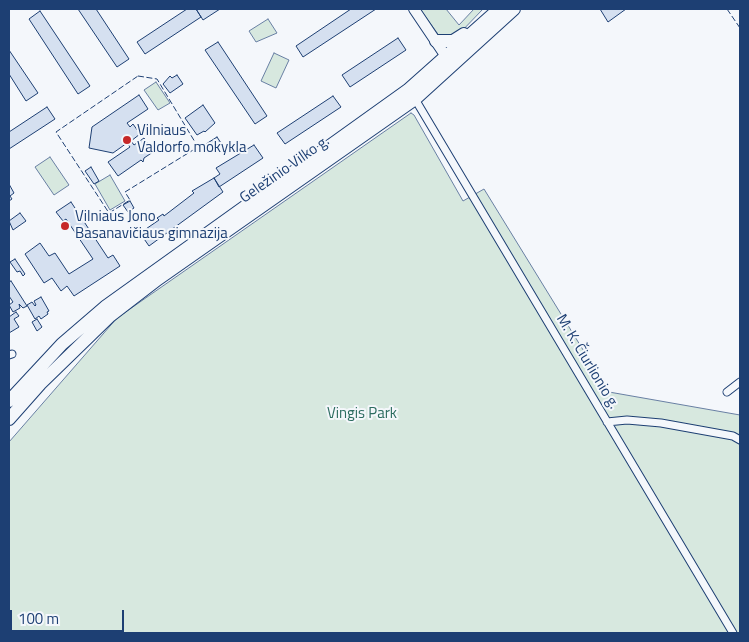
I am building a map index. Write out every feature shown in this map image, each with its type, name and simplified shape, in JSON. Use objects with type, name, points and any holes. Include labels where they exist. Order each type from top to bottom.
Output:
[{"type":"highway","points":[[468,30],[488,9]]},
{"type":"highway","points":[[436,41],[453,41],[498,9]]},
{"type":"highway","name":"Geležinio Vilko g.","points":[[9,419],[40,384],[110,316],[158,279],[417,102],[449,61],[498,9]]},
{"type":"highway","name":"Geležinio Vilko g.","points":[[9,401],[62,344],[105,307],[449,61],[514,9]]},
{"type":"highway","points":[[9,391],[62,344]]},
{"type":"main road","points":[[414,9],[449,61]]},
{"type":"street","name":"M. K. Čiurlionio g.","points":[[417,102],[733,633]]},
{"type":"street","points":[[727,392],[740,382]]},
{"type":"street","points":[[607,422],[627,420],[662,423],[733,436],[740,440]]},
{"type":"green space","points":[[420,9],[446,9],[459,25],[474,9],[483,9],[458,35],[440,37]]},
{"type":"green space","points":[[268,19],[277,33],[256,42],[249,31]]},
{"type":"green space","points":[[274,53],[289,60],[276,88],[261,81]]},
{"type":"green space","points":[[156,82],[170,103],[158,110],[144,90]]},
{"type":"green space","name":"Vingis Park","points":[[411,113],[414,115],[463,201],[484,189],[609,392],[740,415],[740,633],[9,633],[9,442],[117,318]]},
{"type":"green space","points":[[50,157],[69,185],[54,195],[35,167]]},
{"type":"green space","points":[[110,175],[125,201],[110,210],[95,184]]},
{"type":"building","points":[[78,9],[96,9],[129,59],[117,67]]},
{"type":"building","points":[[187,9],[196,9],[201,17],[145,54],[137,42]]},
{"type":"building","points":[[196,9],[220,9],[203,20]]},
{"type":"building","points":[[351,9],[376,9],[303,57],[296,46]]},
{"type":"building","points":[[600,9],[626,9],[608,22]]},
{"type":"building","points":[[40,11],[90,86],[78,94],[29,19]]},
{"type":"building","points":[[398,38],[406,50],[350,87],[342,75]]},
{"type":"building","points":[[218,42],[267,116],[255,124],[205,50]]},
{"type":"building","points":[[9,50],[38,93],[26,101],[9,74]]},
{"type":"building","points":[[177,75],[183,84],[170,93],[163,84],[170,76],[172,78]]},
{"type":"building","points":[[139,95],[148,109],[127,123],[130,127],[133,124],[140,134],[131,141],[134,145],[144,138],[153,152],[144,158],[143,162],[141,160],[118,176],[108,162],[130,147],[127,143],[113,153],[89,148],[92,127]]},
{"type":"building","points":[[333,96],[341,107],[285,144],[277,133]]},
{"type":"building","points":[[203,105],[215,123],[205,132],[197,135],[185,118]]},
{"type":"building","points":[[47,107],[55,119],[9,149],[9,132]]},
{"type":"building","points":[[217,137],[221,143],[210,150],[206,144]]},
{"type":"building","points":[[254,145],[263,158],[219,187],[214,178],[220,174],[216,168]]},
{"type":"building","points":[[91,167],[99,181],[94,184],[85,171]]},
{"type":"building","points":[[214,178],[223,192],[149,246],[140,233],[159,220],[157,218],[163,214],[164,216],[194,193],[192,191]]},
{"type":"building","points":[[9,184],[14,193],[10,196],[12,199],[9,201]]},
{"type":"building","points":[[130,201],[134,208],[128,212],[123,205]]},
{"type":"building","points":[[71,202],[108,258],[113,255],[120,266],[74,296],[67,286],[61,291],[52,278],[44,283],[25,254],[40,243],[49,256],[55,253],[69,274],[93,259],[66,219],[63,221],[56,212]]},
{"type":"building","points":[[20,213],[26,221],[13,230],[9,221]]},
{"type":"building","points":[[15,259],[25,274],[23,276],[20,271],[17,272],[10,262]]},
{"type":"building","points":[[11,281],[27,306],[23,308],[19,304],[20,308],[13,312],[9,305],[13,302],[9,296],[9,282]]},
{"type":"building","points":[[41,297],[49,311],[41,319],[39,316],[35,319],[27,305],[32,302],[35,306],[34,301]]},
{"type":"building","points":[[16,312],[19,316],[14,319],[19,327],[9,333],[9,317]]},
{"type":"building","points":[[37,319],[42,327],[37,331],[32,322]]},
{"type":"fence","points":[[727,9],[740,28]]},
{"type":"fence","points":[[138,76],[157,79],[198,147],[125,192],[130,200],[109,213],[56,132],[138,76]]},
{"type":"place","name":"Vilniaus Valdorfo mokykla","points":[[127,140]]},
{"type":"place","name":"Vilniaus Jono Basanavičiaus gimnazija","points":[[65,226]]}]
